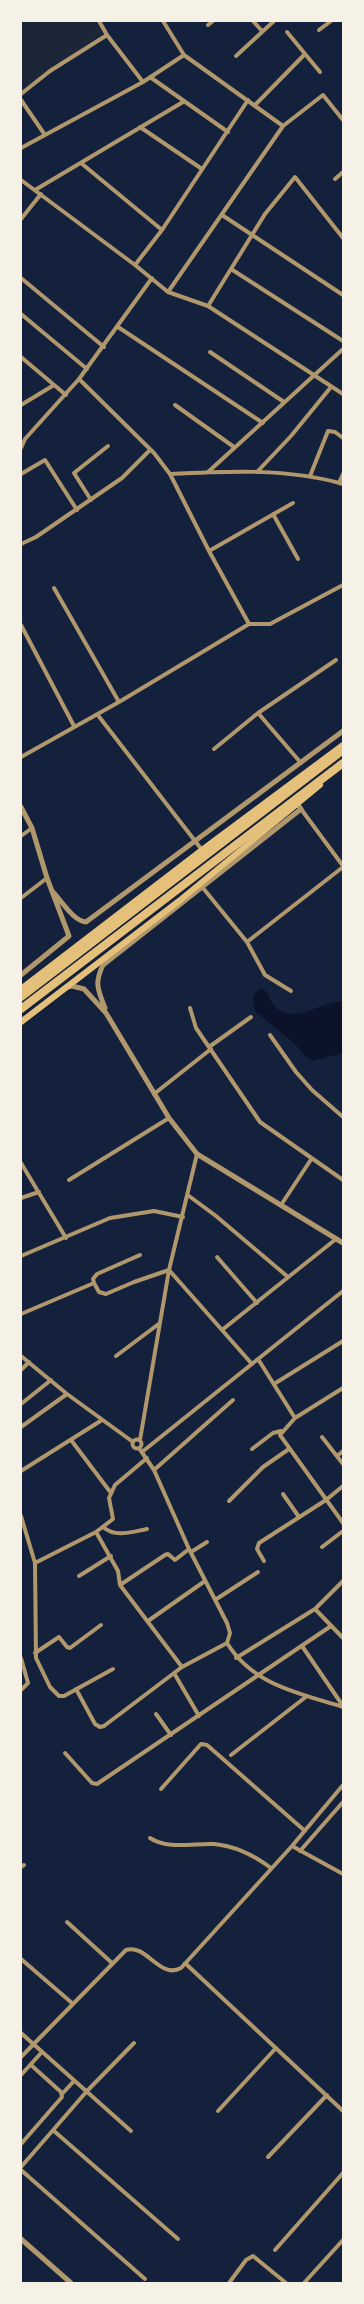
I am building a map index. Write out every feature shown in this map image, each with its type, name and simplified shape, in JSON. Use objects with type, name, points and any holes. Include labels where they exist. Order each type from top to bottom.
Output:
[{"type":"highway","points":[[21,997],[343,750]]},
{"type":"highway","points":[[21,1009],[343,764]]},
{"type":"main road","points":[[21,989],[306,771],[343,745]]},
{"type":"main road","points":[[21,1022],[299,807],[343,764]]},
{"type":"street","points":[[99,21],[107,35],[143,82]]},
{"type":"street","points":[[163,21],[184,55],[283,126]]},
{"type":"street","points":[[208,25],[213,21]]},
{"type":"street","points":[[253,21],[262,31]]},
{"type":"street","points":[[236,56],[274,21]]},
{"type":"street","points":[[319,30],[331,21]]},
{"type":"street","points":[[287,32],[320,72]]},
{"type":"street","points":[[21,94],[50,71],[107,35]]},
{"type":"street","points":[[255,105],[305,54]]},
{"type":"street","points":[[21,148],[143,82],[184,55]]},
{"type":"street","points":[[150,77],[183,102],[228,132]]},
{"type":"street","points":[[168,292],[283,126],[323,95],[343,120]]},
{"type":"street","points":[[21,100],[45,135]]},
{"type":"street","points":[[135,265],[162,230],[248,100]]},
{"type":"street","points":[[35,190],[183,102]]},
{"type":"street","points":[[140,127],[202,169]]},
{"type":"street","points":[[81,163],[162,230]]},
{"type":"street","points":[[335,179],[343,172]]},
{"type":"street","points":[[208,306],[265,214],[295,177],[343,238]]},
{"type":"street","points":[[21,180],[135,265],[168,292],[208,306],[343,394]]},
{"type":"street","points":[[21,219],[41,194]]},
{"type":"street","points":[[222,215],[343,295]]},
{"type":"street","points":[[231,269],[343,341]]},
{"type":"street","points":[[21,278],[104,347]]},
{"type":"street","points":[[21,448],[23,440],[66,395],[104,347],[152,278]]},
{"type":"street","points":[[21,314],[87,369]]},
{"type":"street","points":[[118,326],[263,423]]},
{"type":"street","points":[[208,472],[343,349]]},
{"type":"street","points":[[210,352],[284,402]]},
{"type":"street","points":[[21,357],[66,395]]},
{"type":"street","points":[[79,379],[150,450],[170,474],[209,551],[249,624]]},
{"type":"street","points":[[21,405],[54,385]]},
{"type":"street","points":[[257,472],[291,436],[331,387]]},
{"type":"street","points":[[175,405],[234,447]]},
{"type":"street","points":[[310,476],[328,431],[336,432],[343,438]]},
{"type":"street","points":[[91,500],[74,473],[108,446]]},
{"type":"street","points":[[21,544],[36,538],[122,478],[150,450]]},
{"type":"street","points":[[21,474],[45,460],[77,510]]},
{"type":"street","points":[[170,474],[257,472],[310,476],[341,483],[343,474]]},
{"type":"street","points":[[209,551],[293,503]]},
{"type":"street","points":[[273,514],[298,558]]},
{"type":"street","points":[[21,757],[119,702],[249,624],[270,624],[341,586],[343,591]]},
{"type":"street","points":[[54,588],[119,702]]},
{"type":"street","points":[[21,624],[74,726]]},
{"type":"street","points":[[214,749],[258,713],[336,660]]},
{"type":"street","points":[[258,713],[301,763],[306,771]]},
{"type":"street","points":[[97,714],[202,850]]},
{"type":"street","points":[[52,891],[64,902],[74,918],[86,922],[343,731]]},
{"type":"street","points":[[247,942],[343,867],[299,807],[203,888],[102,965],[97,977],[97,987],[106,1013],[154,1094],[169,1118],[197,1154],[343,1243]]},
{"type":"street","points":[[21,808],[32,828],[47,878],[69,936],[21,974]]},
{"type":"street","points":[[21,836],[32,828]]},
{"type":"street","points":[[21,898],[47,878]]},
{"type":"street","points":[[203,888],[247,942],[265,975],[291,991]]},
{"type":"street","points":[[66,987],[72,986],[84,989],[106,1013]]},
{"type":"street","points":[[190,1008],[196,1028],[260,1122],[343,1180]]},
{"type":"street","points":[[154,1094],[210,1048],[251,1018]]},
{"type":"street","points":[[270,1035],[296,1072],[312,1090],[343,1117]]},
{"type":"street","points":[[69,1180],[169,1118]]},
{"type":"street","points":[[141,1450],[142,1444],[140,1440],[169,1270],[189,1196],[197,1154]]},
{"type":"street","points":[[281,1205],[312,1158]]},
{"type":"street","points":[[21,1163],[66,1238]]},
{"type":"street","points":[[21,1198],[39,1192]]},
{"type":"street","points":[[189,1196],[216,1216],[288,1277]]},
{"type":"street","points":[[21,1256],[110,1218],[143,1211],[154,1211],[183,1217]]},
{"type":"street","points":[[222,1330],[336,1239]]},
{"type":"street","points":[[140,1256],[97,1274],[93,1279],[99,1292],[106,1294],[134,1282],[169,1270]]},
{"type":"street","points":[[217,1257],[257,1303]]},
{"type":"street","points":[[169,1270],[252,1364]]},
{"type":"street","points":[[21,1314],[94,1283]]},
{"type":"street","points":[[141,1450],[343,1291]]},
{"type":"street","points":[[116,1356],[160,1323]]},
{"type":"street","points":[[274,1384],[343,1341]]},
{"type":"street","points":[[21,1356],[67,1394],[133,1442],[134,1447],[141,1450],[154,1470],[230,1633],[227,1643],[182,1667],[100,1727],[95,1724],[76,1689]]},
{"type":"street","points":[[258,1359],[296,1418]]},
{"type":"street","points":[[21,1370],[29,1362]]},
{"type":"street","points":[[21,1404],[51,1380]]},
{"type":"street","points":[[252,1449],[273,1433],[281,1431],[296,1418],[343,1388]]},
{"type":"street","points":[[21,1427],[67,1394]]},
{"type":"street","points":[[154,1470],[233,1400]]},
{"type":"street","points":[[21,1471],[102,1420]]},
{"type":"street","points":[[281,1431],[280,1437],[343,1523]]},
{"type":"street","points":[[322,1437],[343,1464]]},
{"type":"street","points":[[71,1440],[111,1493]]},
{"type":"street","points":[[133,1442],[140,1440]]},
{"type":"street","points":[[229,1501],[263,1467],[289,1449]]},
{"type":"street","points":[[337,1456],[343,1452]]},
{"type":"street","points":[[35,1563],[96,1532],[114,1517],[110,1504],[111,1493],[115,1485],[147,1458]]},
{"type":"street","points":[[264,1561],[256,1546],[326,1500],[343,1486]]},
{"type":"street","points":[[283,1494],[299,1517]]},
{"type":"street","points":[[21,1516],[35,1563],[35,1653],[41,1671],[50,1687],[59,1696],[64,1696],[113,1669]]},
{"type":"street","points":[[103,1527],[110,1533],[116,1534],[147,1529]]},
{"type":"street","points":[[322,1547],[343,1531]]},
{"type":"street","points":[[96,1532],[118,1571],[120,1585],[182,1667]]},
{"type":"street","points":[[120,1585],[165,1554],[168,1554],[175,1560],[190,1550],[207,1542]]},
{"type":"street","points":[[79,1576],[110,1556]]},
{"type":"street","points":[[215,1600],[258,1572]]},
{"type":"street","points":[[148,1621],[205,1581]]},
{"type":"street","points":[[236,1658],[314,1609],[343,1581]]},
{"type":"street","points":[[314,1609],[343,1638]]},
{"type":"street","points":[[35,1653],[59,1637],[67,1647],[70,1648],[101,1625]]},
{"type":"street","points":[[65,1753],[92,1783],[97,1784],[331,1626]]},
{"type":"street","points":[[227,1643],[236,1658],[258,1676],[307,1696],[343,1707]]},
{"type":"street","points":[[302,1646],[343,1707]]},
{"type":"street","points":[[21,1658],[28,1683],[21,1690]]},
{"type":"street","points":[[174,1673],[199,1716]]},
{"type":"street","points":[[231,1755],[307,1696]]},
{"type":"street","points":[[156,1714],[171,1735]]},
{"type":"street","points":[[160,1789],[201,1744],[207,1745],[304,1831]]},
{"type":"street","points":[[21,2057],[72,2003],[126,1950],[130,1948],[136,1949],[167,1970],[175,1971],[185,1963],[292,1846],[343,1785]]},
{"type":"street","points":[[300,1851],[343,1802]]},
{"type":"street","points":[[150,1838],[158,1844],[221,1845],[245,1851],[271,1868]]},
{"type":"street","points":[[292,1846],[343,1874]]},
{"type":"street","points":[[68,1922],[112,1963]]},
{"type":"street","points":[[21,1959],[72,2003]]},
{"type":"street","points":[[185,1963],[328,2095],[343,2111]]},
{"type":"street","points":[[21,2033],[132,2132]]},
{"type":"street","points":[[134,2043],[87,2092],[21,2169],[144,2279]]},
{"type":"street","points":[[218,2111],[276,2048]]},
{"type":"street","points":[[21,2075],[42,2052]]},
{"type":"street","points":[[31,2065],[62,2094]]},
{"type":"street","points":[[21,2144],[61,2099],[62,2094],[74,2081]]},
{"type":"street","points":[[268,2157],[328,2095]]},
{"type":"street","points":[[54,2131],[178,2239]]},
{"type":"street","points":[[275,2250],[343,2173]]},
{"type":"street","points":[[21,2239],[72,2283]]},
{"type":"street","points":[[304,2283],[343,2240]]},
{"type":"street","points":[[229,2283],[246,2260],[252,2256],[286,2283]]},
{"type":"shaded area","points":[[21,21],[97,21],[105,32],[21,92]]},
{"type":"shaded area","points":[[261,988],[265,990],[276,1008],[286,1013],[301,1013],[336,1002],[343,1002],[343,1053],[313,1061],[304,1055],[295,1044],[256,1012],[254,995]]}]
